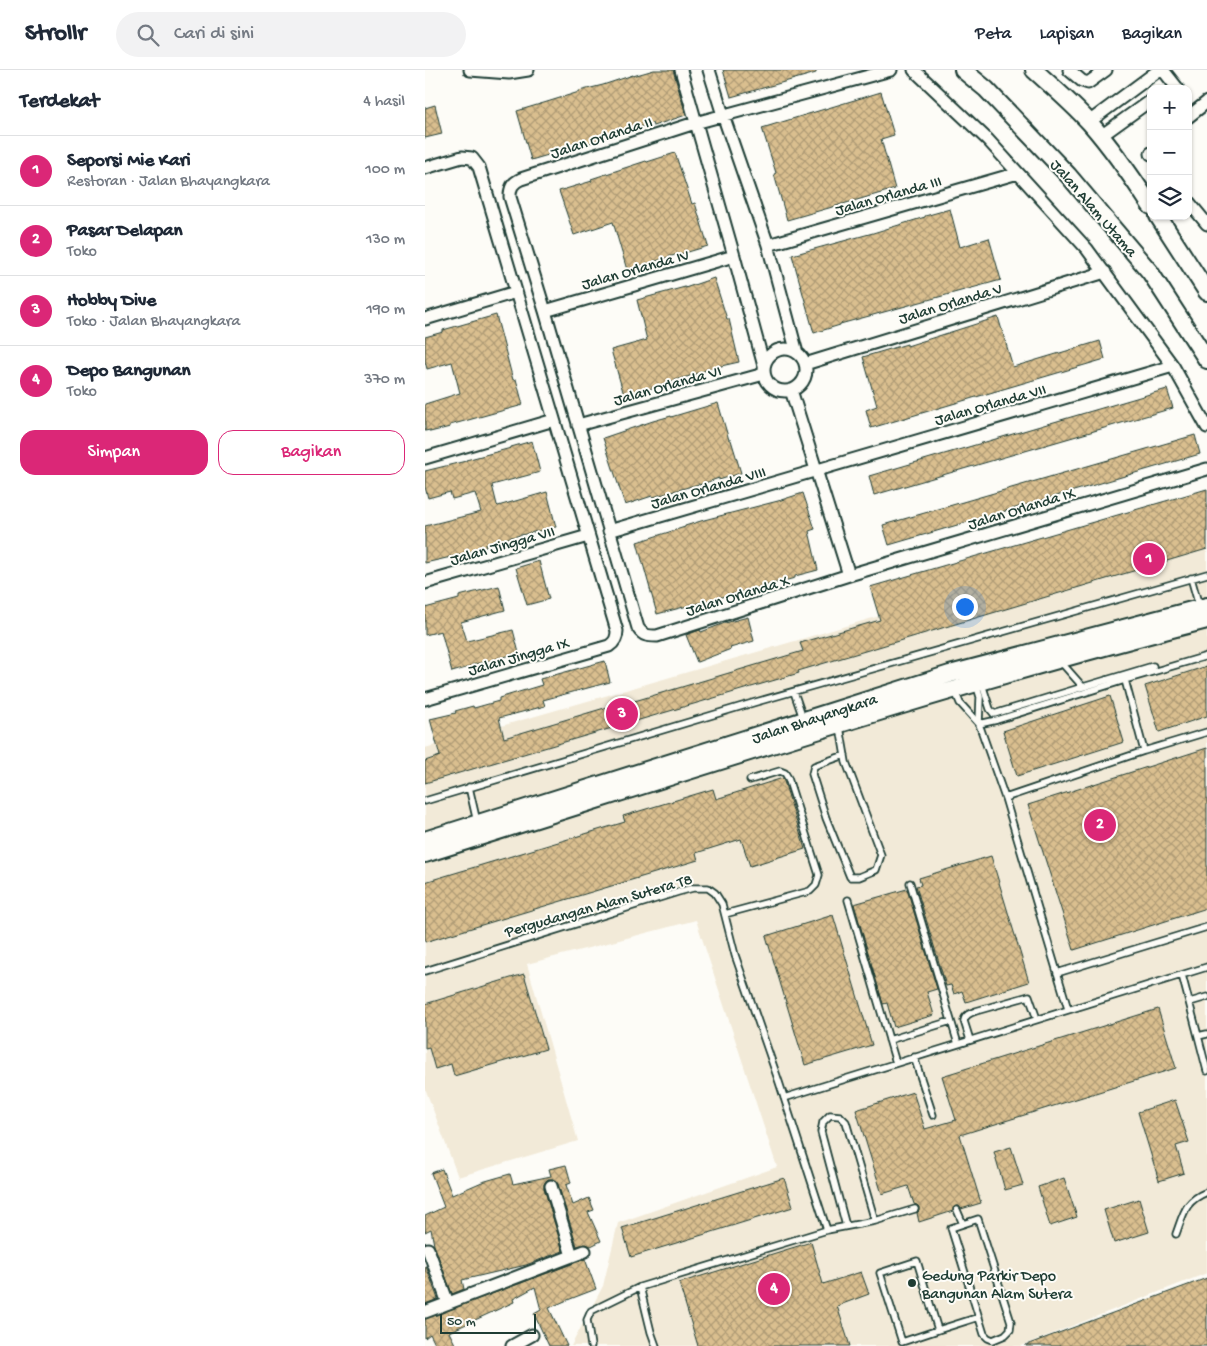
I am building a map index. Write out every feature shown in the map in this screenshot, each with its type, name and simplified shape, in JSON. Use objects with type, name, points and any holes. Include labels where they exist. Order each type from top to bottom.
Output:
[{"type":"main road","name":"Jalan Alam Utama","points":[[963,70],[986,89],[1068,175],[1150,272],[1207,360]]},
{"type":"main road","points":[[1034,70],[1089,122],[1129,173],[1147,200]]},
{"type":"main road","points":[[1161,220],[1207,292]]},
{"type":"main road","name":"Jalan Bhayangkara","points":[[976,675],[1059,659],[1205,612]]},
{"type":"main road","name":"Jalan Bhayangkara","points":[[425,840],[804,721],[1205,612]]},
{"type":"main road","name":"Jalan Bhayangkara","points":[[425,854],[839,725],[953,682]]},
{"type":"street","points":[[470,70],[509,73],[523,70]]},
{"type":"street","points":[[681,70],[734,256],[764,370],[767,380],[777,390],[791,390],[802,382],[806,370],[801,358],[791,350],[778,351],[772,354],[767,360],[764,370]]},
{"type":"street","points":[[709,70],[768,246],[797,354]]},
{"type":"street","name":"Jalan Orlanda II","points":[[545,311],[510,197],[510,190],[516,181],[695,123],[891,70]]},
{"type":"street","points":[[914,70],[988,140],[1087,249],[1173,366],[1207,427]]},
{"type":"street","points":[[1069,70],[1082,81],[1088,83],[1106,70]]},
{"type":"street","points":[[1089,122],[1161,70],[1171,85]]},
{"type":"street","points":[[1192,110],[1207,102]]},
{"type":"street","points":[[1101,136],[1147,103]]},
{"type":"street","points":[[425,168],[462,157],[472,158],[479,167],[588,536]]},
{"type":"street","name":"Jalan Orlanda III","points":[[768,246],[1018,173]]},
{"type":"street","points":[[1192,205],[1205,217]]},
{"type":"street","name":"Jalan Orlanda IV","points":[[545,311],[734,256]]},
{"type":"street","name":"Jalan Orlanda V","points":[[805,364],[1105,272]]},
{"type":"street","points":[[425,319],[516,292]]},
{"type":"street","points":[[545,311],[609,531]]},
{"type":"street","name":"Jalan Orlanda VII","points":[[817,472],[1173,366]]},
{"type":"street","name":"Jalan Orlanda VI","points":[[578,426],[764,370]]},
{"type":"street","points":[[791,390],[849,576]]},
{"type":"street","points":[[425,458],[554,420]]},
{"type":"street","name":"Jalan Orlanda IX","points":[[849,576],[1205,470]]},
{"type":"street","name":"Jalan Orlanda VIII","points":[[609,531],[817,472]]},
{"type":"street","name":"Jalan Orlanda X","points":[[609,531],[638,628],[645,636],[657,636],[849,576]]},
{"type":"street","name":"Jalan Jingga VII","points":[[425,583],[588,536]]},
{"type":"street","name":"Jalan Jingga IX","points":[[425,699],[609,646],[614,642],[617,637],[617,631],[588,536]]},
{"type":"street","points":[[551,1186],[572,1256]]},
{"type":"street","points":[[428,1249],[448,1304]]},
{"type":"street","points":[[425,1312],[585,1251]]},
{"type":"street","points":[[512,1346],[532,1336]]},
{"type":"lane","points":[[425,801],[756,702],[1207,574]]},
{"type":"lane","points":[[1191,578],[1205,612]]},
{"type":"lane","points":[[979,724],[1207,656]]},
{"type":"lane","points":[[1059,659],[1083,687]]},
{"type":"lane","points":[[976,675],[989,709],[994,714],[1153,666]]},
{"type":"lane","points":[[976,675],[980,697],[979,724],[1005,798],[1068,1010]]},
{"type":"lane","points":[[1125,680],[1144,751]]},
{"type":"lane","points":[[953,682],[960,703],[979,724]]},
{"type":"lane","points":[[794,692],[804,721]]},
{"type":"lane","points":[[839,725],[845,755],[846,762],[881,856],[876,870],[859,878],[850,877],[826,818],[812,774],[814,766],[845,755]]},
{"type":"lane","points":[[1005,798],[1144,751],[1207,732]]},
{"type":"lane","points":[[725,914],[810,892],[816,885],[819,874],[785,773],[781,771],[750,780]]},
{"type":"lane","points":[[469,787],[478,824]]},
{"type":"lane","points":[[910,884],[957,1044]]},
{"type":"lane","name":"Pergudangan Alam Sutera T8","points":[[425,970],[693,888],[708,888],[715,893],[722,904],[735,955],[827,1230]]},
{"type":"lane","points":[[848,900],[896,1063]]},
{"type":"lane","points":[[1057,973],[1207,927]]},
{"type":"lane","points":[[784,1098],[1207,967]]},
{"type":"lane","points":[[1182,975],[1207,1071]]},
{"type":"lane","points":[[970,1040],[964,1021],[968,1014],[976,1011],[1029,996],[1037,1019]]},
{"type":"lane","points":[[1190,1002],[1207,997]]},
{"type":"lane","points":[[889,1040],[951,1021]]},
{"type":"lane","points":[[1198,1036],[1207,1034]]},
{"type":"lane","points":[[914,1057],[933,1115]]},
{"type":"lane","points":[[846,1226],[821,1132],[823,1122],[830,1115],[840,1116],[846,1122],[875,1221]]},
{"type":"lane","points":[[1176,1234],[1185,1207],[1199,1195],[1207,1192]]},
{"type":"lane","points":[[591,1346],[587,1320],[591,1311],[639,1287],[827,1230],[875,1221],[915,1209]]},
{"type":"lane","points":[[957,1210],[963,1224]]},
{"type":"lane","points":[[978,1219],[1011,1322],[1010,1330],[1005,1335],[993,1340],[984,1334],[951,1228],[963,1224],[978,1219]]},
{"type":"lane","points":[[938,1330],[917,1261],[880,1273],[902,1342],[938,1330],[979,1316]]},
{"type":"lane","points":[[639,1287],[656,1346]]},
{"type":"shaded area","points":[[1207,519],[1207,1273],[1021,1346],[571,1346],[603,1286],[618,1223],[777,1167],[696,920],[527,964],[578,1141],[458,1177],[425,1088],[425,748]]},
{"type":"building","points":[[654,70],[673,70],[686,115],[653,126],[652,123],[531,160],[517,111]]},
{"type":"building","points":[[723,70],[816,70],[816,73],[731,97]]},
{"type":"building","points":[[881,92],[894,135],[881,139],[895,189],[787,220],[774,174],[776,173],[762,128]]},
{"type":"building","points":[[435,105],[442,134],[425,138],[425,108]]},
{"type":"building","points":[[675,153],[692,204],[695,203],[708,246],[627,270],[613,222],[574,235],[559,191]]},
{"type":"building","points":[[950,209],[960,247],[989,238],[1001,280],[840,324],[814,333],[792,255],[873,233]]},
{"type":"building","points":[[714,278],[727,319],[729,319],[739,362],[712,368],[652,388],[624,395],[611,350],[647,340],[637,300],[685,288]]},
{"type":"building","points":[[496,315],[513,380],[516,379],[523,405],[450,425],[450,427],[430,432],[430,430],[425,431],[425,404],[460,393],[452,362],[427,369],[425,337]]},
{"type":"building","points":[[998,317],[1013,367],[1100,341],[1105,359],[871,428],[866,410],[877,406],[863,357],[907,344],[907,346]]},
{"type":"building","points":[[1167,389],[1173,408],[874,495],[869,476]]},
{"type":"building","points":[[718,403],[741,473],[625,505],[603,438],[653,421]]},
{"type":"building","points":[[1195,435],[1200,454],[889,545],[883,525]]},
{"type":"building","points":[[532,441],[540,472],[492,485],[497,505],[547,492],[556,527],[512,537],[464,554],[425,563],[425,526],[481,512],[475,493],[452,499],[450,492],[428,498],[425,487],[425,471]]},
{"type":"building","points":[[1207,489],[1207,549],[798,671],[799,673],[425,783],[425,761],[440,756],[430,719],[456,713],[455,711],[473,706],[474,708],[499,701],[499,698],[542,685],[540,679],[605,661],[610,682],[543,700],[545,706],[499,718],[504,738],[628,701],[638,700],[803,651],[800,643],[880,620],[870,587]]},
{"type":"building","points":[[803,493],[815,529],[809,531],[818,570],[795,576],[795,578],[657,614],[637,542],[704,520]]},
{"type":"building","points":[[539,561],[549,599],[527,605],[516,568]]},
{"type":"building","points":[[499,586],[505,610],[461,622],[467,641],[513,630],[519,653],[452,672],[441,631],[425,635],[425,608],[459,599],[459,596]]},
{"type":"building","points":[[748,617],[754,641],[730,648],[697,662],[686,635]]},
{"type":"building","points":[[1207,666],[1207,716],[1159,732],[1145,686]]},
{"type":"building","points":[[1110,696],[1124,742],[1017,776],[1003,731]]},
{"type":"building","points":[[1207,748],[1207,908],[1074,950],[1028,805]]},
{"type":"building","points":[[783,778],[805,849],[750,866],[741,839],[696,853],[698,860],[425,942],[425,882],[625,822],[623,816],[713,789],[716,799]]},
{"type":"building","points":[[991,856],[1029,982],[966,1002],[962,991],[954,994],[951,985],[946,986],[916,886],[921,885],[919,878]]},
{"type":"building","points":[[907,889],[937,989],[927,992],[934,1015],[894,1027],[887,1003],[883,1004],[854,904]]},
{"type":"building","points":[[833,915],[872,1045],[805,1065],[766,936]]},
{"type":"building","points":[[524,974],[546,1049],[454,1076],[451,1064],[435,1069],[429,1048],[425,1049],[425,1004]]},
{"type":"building","points":[[1158,1009],[1176,1068],[960,1135],[981,1203],[961,1209],[959,1206],[956,1206],[953,1208],[953,1211],[919,1222],[917,1213],[919,1207],[914,1204],[908,1186],[882,1194],[856,1110],[913,1092],[925,1129],[956,1120],[942,1076]]},
{"type":"building","points":[[1175,1100],[1189,1142],[1176,1146],[1184,1173],[1159,1181],[1138,1112]]},
{"type":"building","points":[[1011,1147],[1023,1185],[1005,1190],[994,1152]]},
{"type":"building","points":[[566,1165],[571,1183],[566,1185],[573,1205],[589,1198],[594,1210],[588,1212],[601,1241],[591,1246],[586,1244],[577,1246],[558,1184],[553,1179],[548,1179],[544,1184],[544,1188],[563,1251],[526,1265],[462,1280],[464,1289],[452,1294],[434,1245],[431,1229],[425,1232],[425,1216],[444,1207],[431,1173],[442,1169],[452,1195],[482,1182],[510,1174],[513,1184],[551,1176],[549,1169]]},
{"type":"building","points":[[784,1178],[793,1207],[631,1257],[622,1228]]},
{"type":"building","points":[[1064,1178],[1077,1217],[1050,1226],[1038,1187]]},
{"type":"building","points":[[1139,1199],[1149,1232],[1114,1243],[1104,1210]]},
{"type":"building","points":[[811,1242],[823,1284],[861,1272],[869,1294],[837,1306],[850,1346],[698,1346],[679,1283]]},
{"type":"building","points":[[585,1259],[596,1289],[549,1308],[567,1346],[549,1346],[534,1314],[541,1310],[535,1287],[513,1299],[514,1302],[449,1332],[456,1346],[436,1346],[430,1334],[425,1338],[425,1319]]},
{"type":"building","points":[[425,1266],[438,1299],[425,1304]]},
{"type":"building","points":[[1207,1278],[1207,1346],[1026,1346],[1026,1345]]},
{"type":"place","name":"Seporsi Mie Kari","points":[[1149,559]]},
{"type":"place","name":"Hobby Dive","points":[[622,714]]},
{"type":"place","name":"Pasar Delapan","points":[[1100,825]]},
{"type":"place","name":"Gedung Parkir Depo Bangunan Alam Sutera","points":[[912,1283]]},
{"type":"place","name":"Depo Bangunan","points":[[774,1289]]}]
